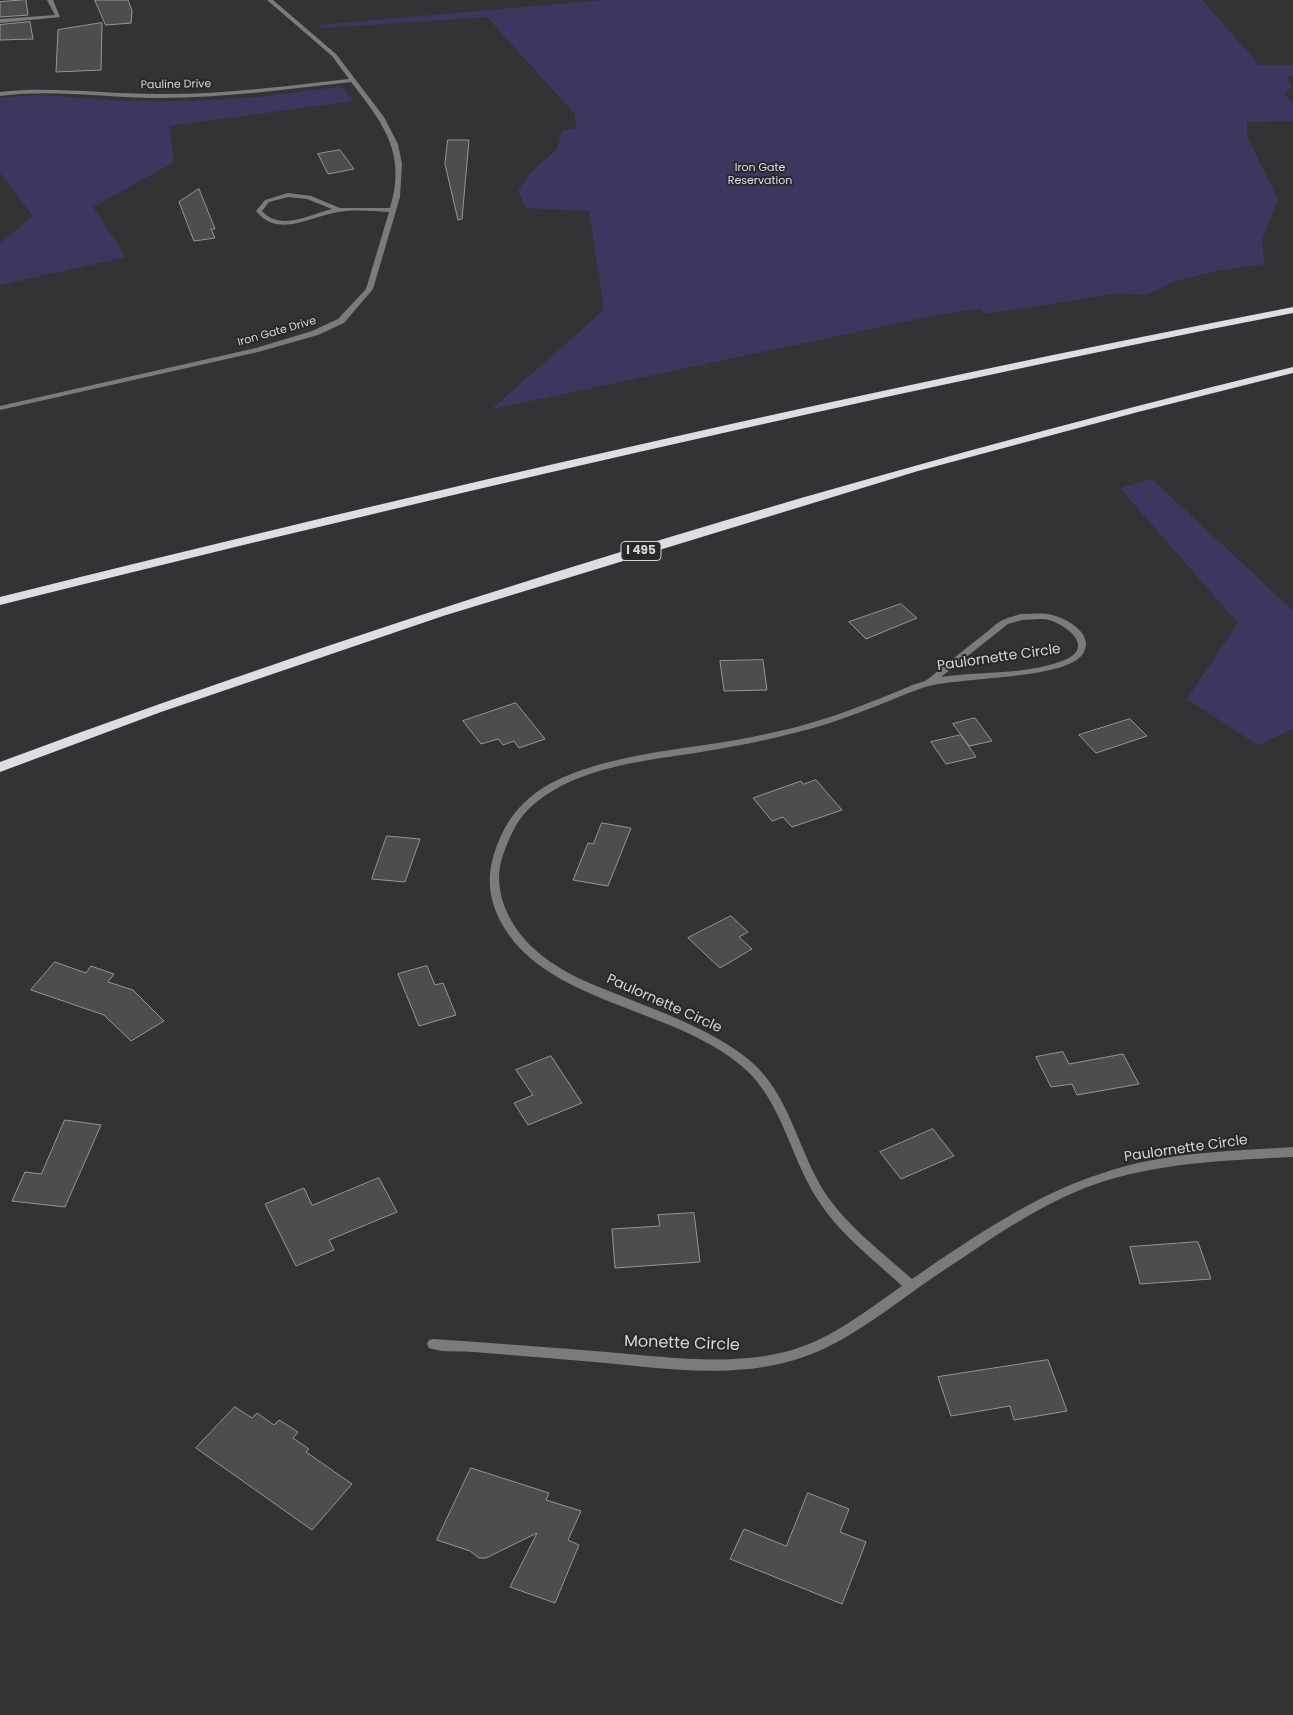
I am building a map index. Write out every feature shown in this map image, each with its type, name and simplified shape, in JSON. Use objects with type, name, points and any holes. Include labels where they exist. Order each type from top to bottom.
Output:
[{"type":"highway","points":[[0,601],[272,532],[690,434],[1068,353],[1293,310]]},
{"type":"highway","name":"I 495","points":[[0,767],[156,709],[457,607],[914,468],[1134,409],[1293,370]]},
{"type":"street","points":[[0,22],[58,16],[50,0]]},
{"type":"street","name":"Iron Gate Drive","points":[[0,408],[258,350],[315,333],[341,321],[369,288],[398,197],[399,164],[395,144],[381,117],[334,56],[270,0]]},
{"type":"street","name":"Pauline Drive","points":[[0,94],[47,89],[131,96],[198,95],[353,80]]},
{"type":"street","points":[[338,210],[311,197],[293,195],[269,200],[262,205],[259,211],[266,219],[288,223],[308,220],[338,210],[394,210]]},
{"type":"street","name":"Paulornette Circle","points":[[930,682],[1012,619],[1039,616],[1058,620],[1073,628],[1082,638],[1082,650],[1079,655],[1075,660],[1060,666],[930,682],[807,727],[730,744],[628,759],[578,774],[548,790],[518,815],[500,845],[493,872],[494,892],[500,912],[511,931],[527,949],[547,965],[571,979],[686,1028],[719,1045],[744,1061],[763,1078],[774,1096],[808,1174],[821,1197],[839,1218],[912,1286],[1040,1203],[1104,1178],[1166,1164],[1293,1152]]},
{"type":"street","name":"Monette Circle","points":[[433,1344],[690,1364],[755,1363],[785,1357],[816,1347],[842,1333],[912,1286]]},
{"type":"green space","name":"Iron Gate Reservation","points":[[605,0],[1202,0],[1259,65],[1293,65],[1293,76],[1287,76],[1291,88],[1284,94],[1293,104],[1293,121],[1247,122],[1247,136],[1278,200],[1262,240],[1264,264],[1215,271],[1175,281],[1147,295],[1118,293],[986,314],[979,308],[918,319],[492,409],[604,310],[589,211],[526,208],[518,190],[531,173],[557,149],[562,131],[577,128],[574,113],[487,17],[323,28],[319,25]]},
{"type":"green space","points":[[337,87],[344,88],[353,101],[169,126],[174,162],[93,207],[126,257],[0,285],[0,243],[33,216],[0,173],[0,98],[40,95],[121,101],[197,101],[260,97]]},
{"type":"green space","points":[[1152,479],[1293,611],[1293,729],[1258,745],[1187,699],[1238,623],[1120,488]]},
{"type":"building","points":[[26,0],[28,15],[0,17],[0,2]]},
{"type":"building","points":[[95,0],[128,0],[132,11],[131,23],[106,25]]},
{"type":"building","points":[[30,22],[33,39],[0,40],[0,25]]},
{"type":"building","points":[[102,23],[101,70],[56,72],[58,30]]},
{"type":"building","points":[[448,140],[469,140],[462,219],[458,220],[445,164]]},
{"type":"building","points":[[340,150],[354,169],[328,174],[318,154]]},
{"type":"building","points":[[199,189],[215,229],[211,229],[215,238],[194,241],[179,202]]},
{"type":"building","points":[[901,604],[917,618],[866,639],[849,622]]},
{"type":"building","points":[[763,660],[767,690],[724,691],[720,661]]},
{"type":"building","points":[[516,703],[545,739],[519,748],[514,741],[503,745],[498,739],[481,744],[463,721]]},
{"type":"building","points":[[975,718],[992,741],[969,746],[953,724]]},
{"type":"building","points":[[1130,719],[1147,736],[1096,753],[1079,735]]},
{"type":"building","points":[[961,735],[976,757],[946,764],[931,742]]},
{"type":"building","points":[[816,780],[842,810],[792,827],[783,817],[772,821],[753,798],[801,781],[803,784]]},
{"type":"building","points":[[602,823],[631,828],[608,886],[573,880],[588,843],[593,844]]},
{"type":"building","points":[[387,836],[420,839],[405,882],[372,879]]},
{"type":"building","points":[[731,916],[748,932],[739,937],[752,949],[720,968],[688,938]]},
{"type":"building","points":[[55,962],[86,973],[91,966],[114,974],[108,982],[133,990],[164,1021],[131,1041],[104,1015],[31,990]]},
{"type":"building","points":[[427,966],[435,985],[443,983],[456,1015],[419,1026],[398,974]]},
{"type":"building","points":[[1063,1052],[1069,1064],[1123,1054],[1139,1084],[1077,1095],[1072,1084],[1051,1087],[1036,1057]]},
{"type":"building","points":[[551,1056],[582,1103],[528,1125],[514,1103],[533,1095],[516,1070]]},
{"type":"building","points":[[65,1120],[101,1125],[65,1207],[12,1201],[25,1172],[41,1174]]},
{"type":"building","points":[[933,1129],[954,1156],[901,1179],[880,1152]]},
{"type":"building","points":[[379,1178],[397,1212],[329,1240],[334,1250],[296,1266],[265,1204],[304,1188],[312,1205]]},
{"type":"building","points":[[694,1213],[700,1262],[615,1268],[612,1229],[660,1226],[658,1215]]},
{"type":"building","points":[[1198,1242],[1211,1279],[1140,1284],[1130,1247]]},
{"type":"building","points":[[1048,1360],[1067,1411],[1014,1420],[1010,1406],[951,1416],[938,1377]]},
{"type":"building","points":[[235,1407],[252,1418],[257,1413],[274,1425],[279,1420],[298,1432],[293,1438],[309,1449],[306,1452],[352,1484],[312,1530],[196,1448]]},
{"type":"building","points":[[471,1468],[549,1493],[546,1500],[581,1511],[568,1540],[579,1545],[555,1603],[510,1587],[537,1533],[486,1558],[479,1558],[470,1551],[437,1540]]},
{"type":"building","points":[[808,1493],[849,1509],[840,1532],[866,1542],[842,1604],[730,1559],[744,1529],[786,1546]]}]
